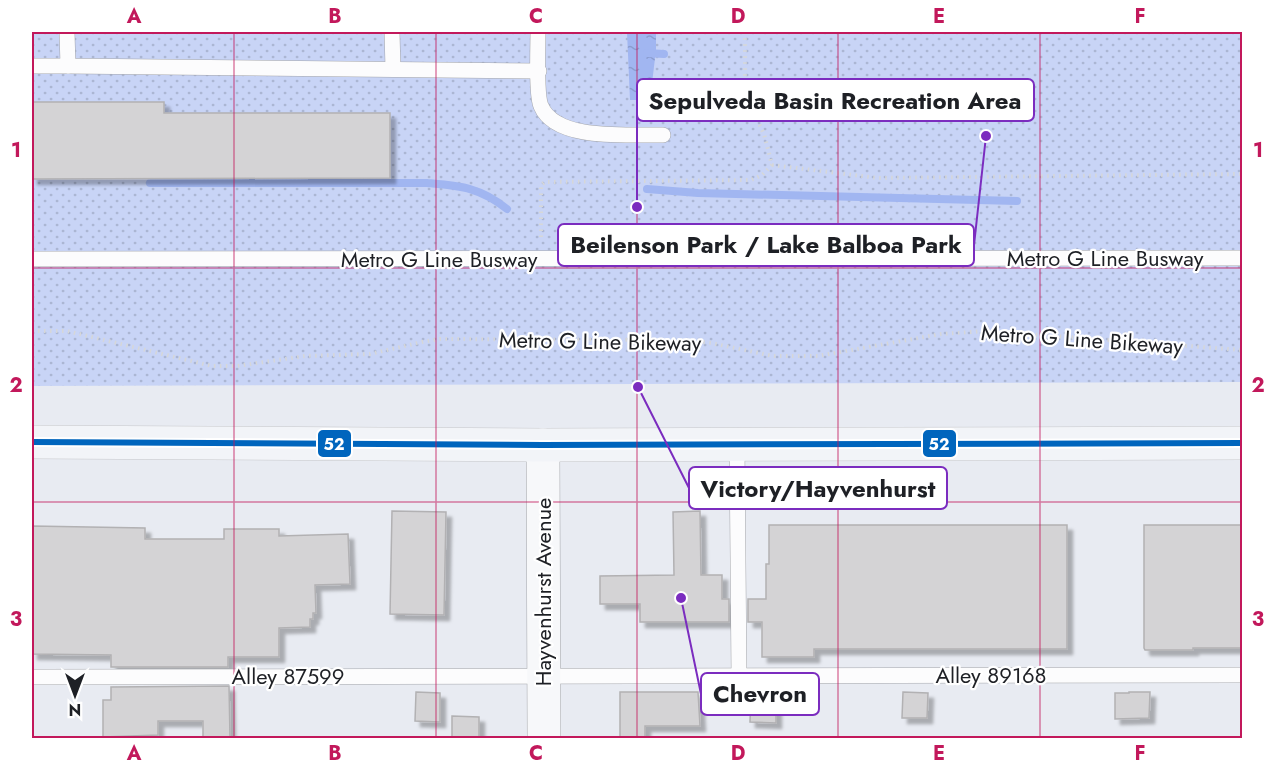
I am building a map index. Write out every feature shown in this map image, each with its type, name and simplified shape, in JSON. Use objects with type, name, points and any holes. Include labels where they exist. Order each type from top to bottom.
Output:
[{"type":"main road","points":[[32,442],[543,445],[1242,443]]},
{"type":"main road","name":"Hayvenhurst Avenue","points":[[543,445],[544,738]]},
{"type":"lane","points":[[68,32],[68,66]]},
{"type":"lane","points":[[393,32],[393,69]]},
{"type":"lane","points":[[538,32],[540,105],[549,119],[579,133],[663,135]]},
{"type":"lane","points":[[32,66],[539,71]]},
{"type":"lane","name":"Metro G Line Busway","points":[[32,259],[1242,258]]},
{"type":"lane","points":[[737,444],[739,676]]},
{"type":"lane","name":"Alley 89168","points":[[544,676],[1242,675]]},
{"type":"lane","name":"Alley 87599","points":[[32,677],[544,676]]},
{"type":"path","points":[[745,32],[745,95],[764,134],[772,165]]},
{"type":"path","points":[[772,165],[878,178],[1242,174]]},
{"type":"path","points":[[541,240],[542,185],[544,182],[751,180],[762,175],[772,165]]},
{"type":"path","name":"Metro G Line Bikeway","points":[[32,331],[67,331],[212,366],[237,366],[305,356],[370,354],[440,339],[686,340],[773,356],[818,356],[941,334],[986,331],[1242,350]]},
{"type":"shaded area","points":[[32,32],[1242,32],[1242,382],[32,386]]},
{"type":"water","points":[[627,32],[656,32],[650,100],[630,100]]},
{"type":"building","points":[[32,102],[164,102],[164,113],[390,113],[390,178],[32,179]]},
{"type":"building","points":[[392,511],[446,512],[444,615],[390,614]]},
{"type":"building","points":[[700,511],[701,575],[722,575],[722,599],[729,599],[729,622],[640,622],[640,604],[600,604],[600,576],[674,575],[673,512]]},
{"type":"building","points":[[769,525],[1067,525],[1067,649],[814,649],[814,657],[762,657],[762,622],[748,622],[748,599],[766,599]]},
{"type":"building","points":[[1144,525],[1242,525],[1242,648],[1145,650]]},
{"type":"building","points":[[32,526],[145,528],[145,539],[224,539],[224,529],[279,529],[279,536],[348,534],[350,584],[315,585],[316,613],[313,613],[313,619],[310,619],[310,627],[279,628],[279,657],[228,657],[228,667],[111,667],[111,655],[32,654]]},
{"type":"building","points":[[229,686],[230,738],[203,738],[203,721],[158,721],[158,735],[103,737],[103,700],[111,700],[111,687]]},
{"type":"building","points":[[416,692],[440,693],[440,722],[415,721]]},
{"type":"building","points":[[620,692],[698,692],[700,726],[645,726],[645,738],[620,738]]},
{"type":"building","points":[[751,692],[776,692],[776,723],[750,722]]},
{"type":"building","points":[[903,692],[928,693],[927,718],[902,718]]},
{"type":"building","points":[[1150,692],[1149,718],[1115,719],[1115,693]]},
{"type":"building","points":[[452,716],[479,717],[479,738],[452,738]]},
{"type":"waterway","points":[[647,53],[664,54]]},
{"type":"waterway","points":[[150,183],[427,183],[450,185],[479,192],[507,209]]},
{"type":"waterway","points":[[647,189],[698,193],[1017,201]]},
{"type":"transit line","name":"52","points":[[32,442],[543,445],[1242,443]]},
{"type":"place","name":"Beilenson Park / Lake Balboa Park","points":[[986,136]]},
{"type":"place","name":"Sepulveda Basin Recreation Area","points":[[637,207]]},
{"type":"place","name":"Victory/Hayvenhurst","points":[[638,387]]},
{"type":"place","name":"Chevron","points":[[681,598]]}]
